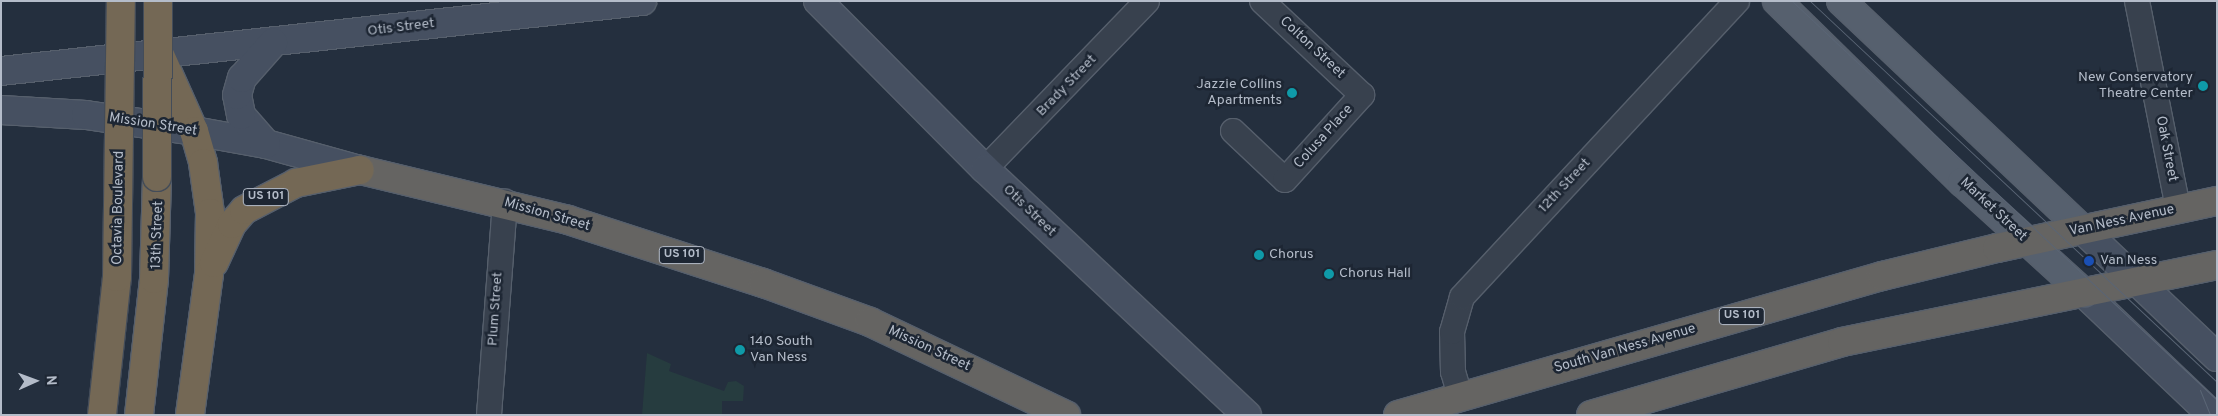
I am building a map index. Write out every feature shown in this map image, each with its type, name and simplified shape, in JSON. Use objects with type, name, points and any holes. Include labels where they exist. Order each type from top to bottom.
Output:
[{"type":"highway","name":"Octavia Boulevard","points":[[101,415],[117,277],[121,1]]},
{"type":"highway","points":[[141,415],[154,280],[157,1]]},
{"type":"highway","points":[[160,55],[194,131],[203,163],[210,213],[209,274]]},
{"type":"highway","name":"US 101","points":[[191,409],[209,274],[232,224],[244,210],[296,183],[360,170]]},
{"type":"highway","name":"Mission Street","points":[[360,170],[504,202],[694,259],[870,322],[1066,415]]},
{"type":"highway","name":"Van Ness Avenue","points":[[2026,241],[2217,201]]},
{"type":"highway","name":"South Van Ness Avenue","points":[[1398,415],[1882,276],[2026,241]]},
{"type":"highway","points":[[1591,415],[1842,342],[2085,294],[2217,265]]},
{"type":"main road","points":[[101,415],[115,283],[118,119],[116,1]]},
{"type":"main road","name":"13th Street","points":[[141,415],[156,285],[160,126],[160,55],[157,1]]},
{"type":"main road","name":"Otis Street","points":[[160,55],[642,1]]},
{"type":"main road","name":"Otis Street","points":[[818,1],[985,169],[1247,415]]},
{"type":"main road","name":"Market Street","points":[[1777,1],[2026,241],[2085,294],[2212,415]]},
{"type":"main road","points":[[1841,1],[2217,357]]},
{"type":"main road","points":[[266,144],[241,115],[237,95],[242,78],[273,43]]},
{"type":"main road","points":[[1,71],[160,55]]},
{"type":"main road","name":"Mission Street","points":[[1,110],[118,119],[194,131],[266,144],[360,170]]},
{"type":"street","name":"Brady Street","points":[[985,169],[1147,1]]},
{"type":"street","name":"Colton Street","points":[[1262,1],[1362,95]]},
{"type":"street","name":"12th Street","points":[[1460,396],[1453,372],[1452,332],[1462,297],[1737,1]]},
{"type":"street","name":"Oak Street","points":[[2137,1],[2178,209]]},
{"type":"street","name":"Colusa Place","points":[[1233,131],[1285,180],[1362,95]]},
{"type":"street","name":"Plum Street","points":[[489,415],[504,202]]},
{"type":"green space","points":[[647,353],[671,364],[669,371],[724,391],[728,382],[736,381],[744,386],[743,401],[722,401],[722,415],[642,415]]},
{"type":"tram line","points":[[1792,1],[2217,400]]},
{"type":"tram line","points":[[1810,1],[2217,382]]},
{"type":"tram line","points":[[2200,390],[2210,415]]},
{"type":"place","name":"New Conservatory Theatre Center","points":[[2203,86]]},
{"type":"place","name":"Jazzie Collins Apartments","points":[[1292,93]]},
{"type":"place","name":"Chorus","points":[[1259,255]]},
{"type":"place","name":"Van Ness","points":[[2089,261]]},
{"type":"place","name":"Chorus Hall","points":[[1329,274]]},
{"type":"place","name":"140 South Van Ness","points":[[740,350]]}]
